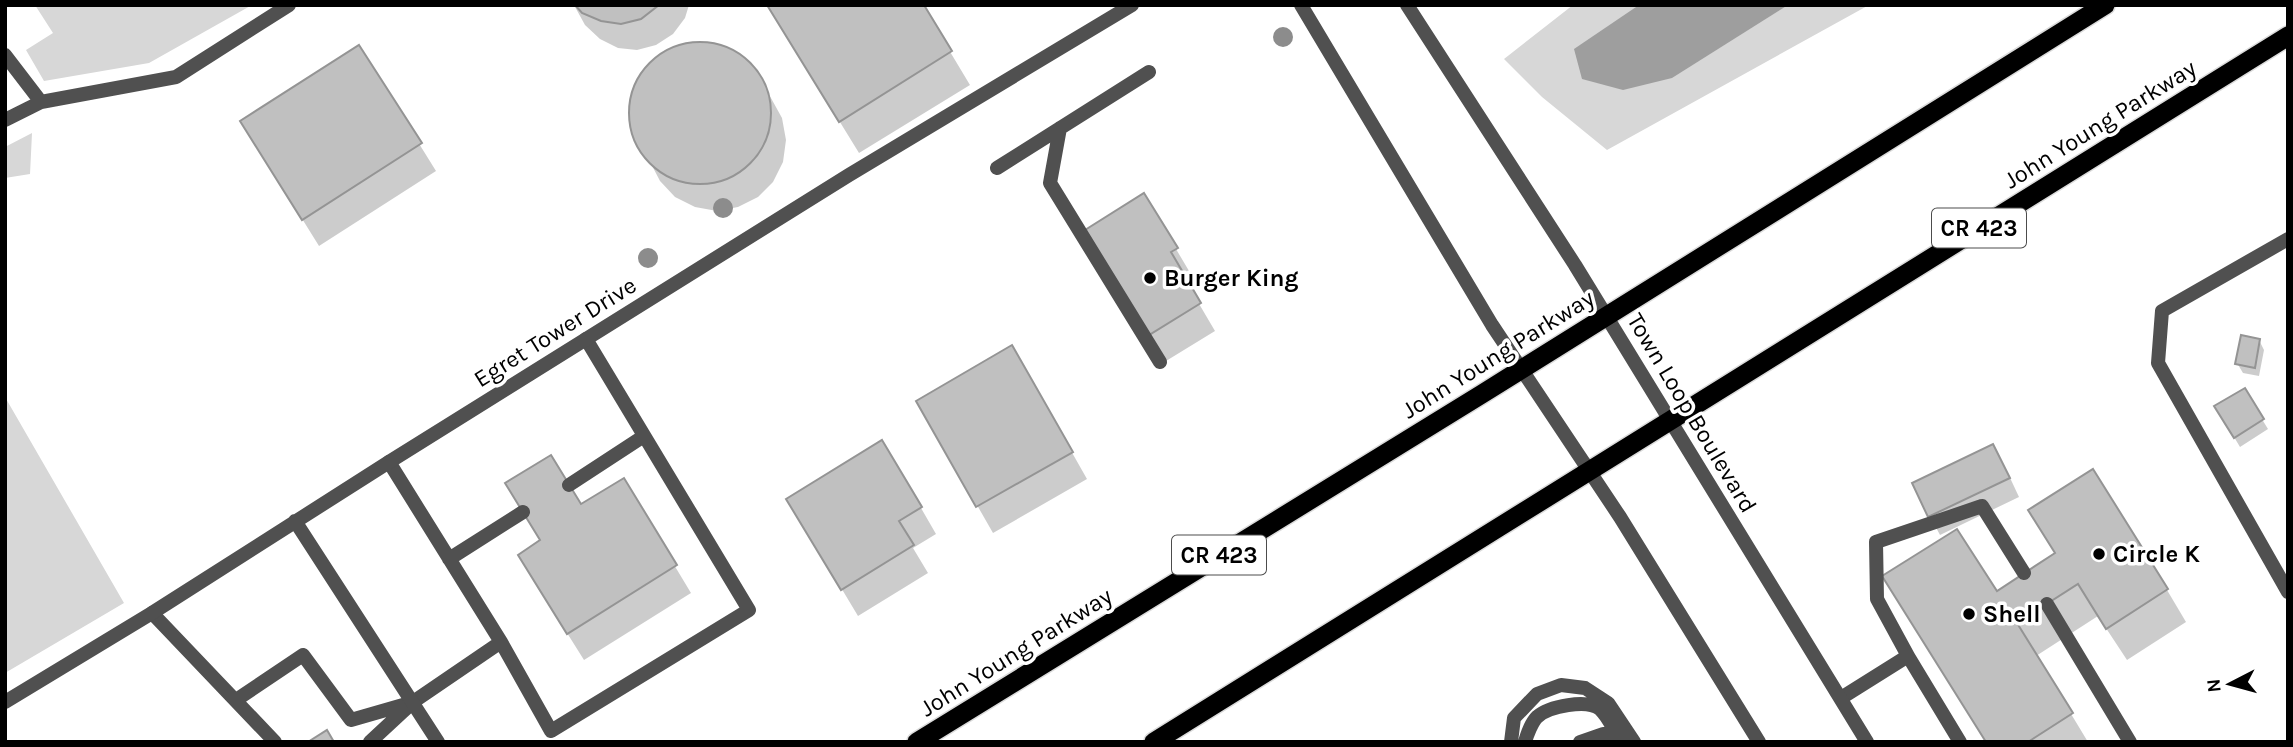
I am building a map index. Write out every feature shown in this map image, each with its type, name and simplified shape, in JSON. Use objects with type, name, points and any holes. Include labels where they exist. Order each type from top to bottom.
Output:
[{"type":"highway","name":"John Young Parkway","points":[[917,742],[2105,5]]},
{"type":"highway","name":"John Young Parkway","points":[[1154,742],[2288,36]]},
{"type":"street","points":[[5,120],[41,102],[176,77],[289,5]]},
{"type":"street","name":"Egret Tower Drive","points":[[5,702],[152,613],[849,175],[1132,5]]},
{"type":"street","points":[[1301,5],[1492,325],[1620,517],[1759,742]]},
{"type":"street","name":"Town Loop Boulevard","points":[[1407,5],[1606,315],[1867,742]]},
{"type":"street","points":[[5,55],[41,102]]},
{"type":"street","points":[[997,168],[1149,72]]},
{"type":"street","points":[[1060,128],[1049,183],[1160,362]]},
{"type":"street","points":[[2288,239],[2162,311],[2158,363],[2288,592]]},
{"type":"street","points":[[389,462],[501,642],[551,731],[749,610],[586,339]]},
{"type":"street","points":[[569,485],[644,436]]},
{"type":"street","points":[[1960,742],[1877,599],[1876,542],[1982,506],[2024,573]]},
{"type":"street","points":[[449,559],[523,512]]},
{"type":"street","points":[[295,521],[438,742]]},
{"type":"street","points":[[2047,604],[2130,742]]},
{"type":"street","points":[[152,613],[275,742]]},
{"type":"street","points":[[370,742],[413,702],[501,642]]},
{"type":"street","points":[[236,700],[303,655],[351,720],[413,702]]},
{"type":"street","points":[[1841,698],[1908,656]]},
{"type":"street","points":[[1511,742],[1514,718],[1537,694],[1561,685],[1585,688],[1608,704],[1626,740]]},
{"type":"street","points":[[1525,742],[1537,717],[1551,709],[1584,703],[1600,709],[1626,740]]},
{"type":"street","points":[[1580,742],[1603,734],[1626,740]]},
{"type":"shaded area","points":[[35,5],[252,5],[149,63],[44,81],[26,50],[53,33]]},
{"type":"shaded area","points":[[1573,5],[1869,5],[1607,150],[1542,97],[1504,59]]},
{"type":"shaded area","points":[[1639,5],[1788,5],[1672,78],[1623,90],[1582,79],[1574,49]]},
{"type":"shaded area","points":[[32,133],[30,174],[5,178],[5,147]]},
{"type":"shaded area","points":[[5,397],[124,603],[5,673]]},
{"type":"building","points":[[575,5],[659,5],[641,19],[621,24],[601,21],[582,13]]},
{"type":"building","points":[[767,5],[924,5],[952,51],[839,122]]},
{"type":"building","points":[[700,42],[727,48],[750,63],[765,86],[771,113],[765,140],[750,163],[727,178],[700,184],[673,178],[650,163],[635,140],[629,113],[635,86],[650,63],[673,48]]},
{"type":"building","points":[[359,45],[422,143],[302,220],[240,121]]},
{"type":"building","name":"Burger King","points":[[1144,193],[1178,248],[1171,252],[1201,303],[1149,335],[1085,230]]},
{"type":"building","points":[[2241,335],[2260,339],[2255,368],[2235,364]]},
{"type":"building","points":[[1012,345],[1073,452],[976,507],[916,401]]},
{"type":"building","points":[[2245,388],[2264,419],[2234,438],[2214,406]]},
{"type":"building","points":[[882,440],[922,507],[899,521],[914,545],[841,590],[786,499]]},
{"type":"building","points":[[1993,444],[2010,478],[1928,517],[1912,483]]},
{"type":"building","points":[[551,455],[581,504],[624,478],[677,565],[567,634],[518,555],[540,540],[505,483]]},
{"type":"building","name":"Shell","points":[[2093,469],[2168,589],[2106,629],[2078,584],[2017,623],[2073,713],[2028,742],[1986,742],[1882,576],[1957,529],[1997,591],[2055,553],[2028,510]]},
{"type":"building","points":[[327,730],[334,742],[308,742]]},
{"type":"place","name":"Burger King","points":[[1150,278]]},
{"type":"place","name":"Circle K","points":[[2099,554]]},
{"type":"place","name":"Shell","points":[[1969,614]]}]
